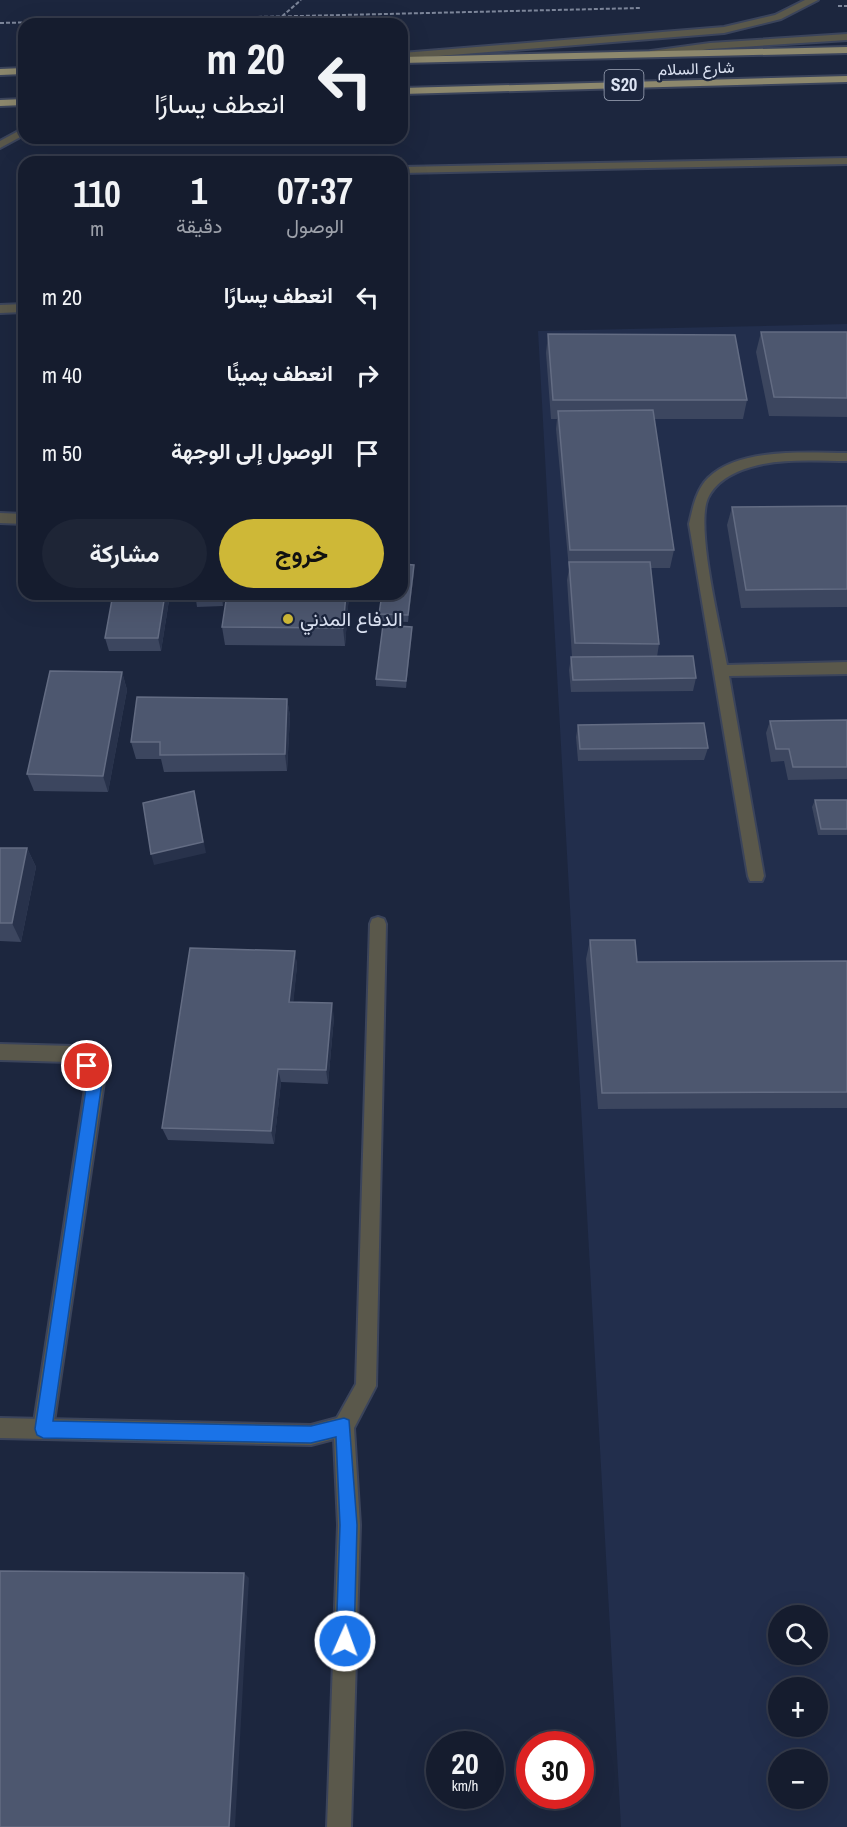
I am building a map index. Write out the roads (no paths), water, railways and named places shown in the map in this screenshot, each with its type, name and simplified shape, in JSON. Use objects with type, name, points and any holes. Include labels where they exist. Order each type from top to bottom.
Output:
[{"type":"main road","name":"شارع السلام","points":[[408,60],[847,50]]},
{"type":"main road","points":[[0,72],[18,71]]},
{"type":"main road","name":"شارع السلام","points":[[408,91],[847,79]]},
{"type":"main road","points":[[0,103],[18,102]]},
{"type":"street","points":[[408,56],[724,30],[778,17],[813,0]]},
{"type":"street","points":[[642,55],[710,46],[847,37]]},
{"type":"street","points":[[0,145],[18,134]]},
{"type":"street","points":[[408,170],[847,161]]},
{"type":"street","points":[[0,309],[18,308]]},
{"type":"street","points":[[756,876],[696,524],[696,509],[702,495],[718,477],[743,464],[785,458],[847,458]]},
{"type":"street","points":[[0,518],[18,519]]},
{"type":"street","points":[[721,671],[847,668]]},
{"type":"street","points":[[339,1827],[349,1525],[344,1426],[366,1386],[378,924]]},
{"type":"street","points":[[0,1052],[73,1054],[87,1066],[95,1082],[43,1429]]},
{"type":"street","points":[[0,1428],[311,1435],[344,1426]]},
{"type":"place","name":"الدفاع المدني","points":[[288,619]]}]
